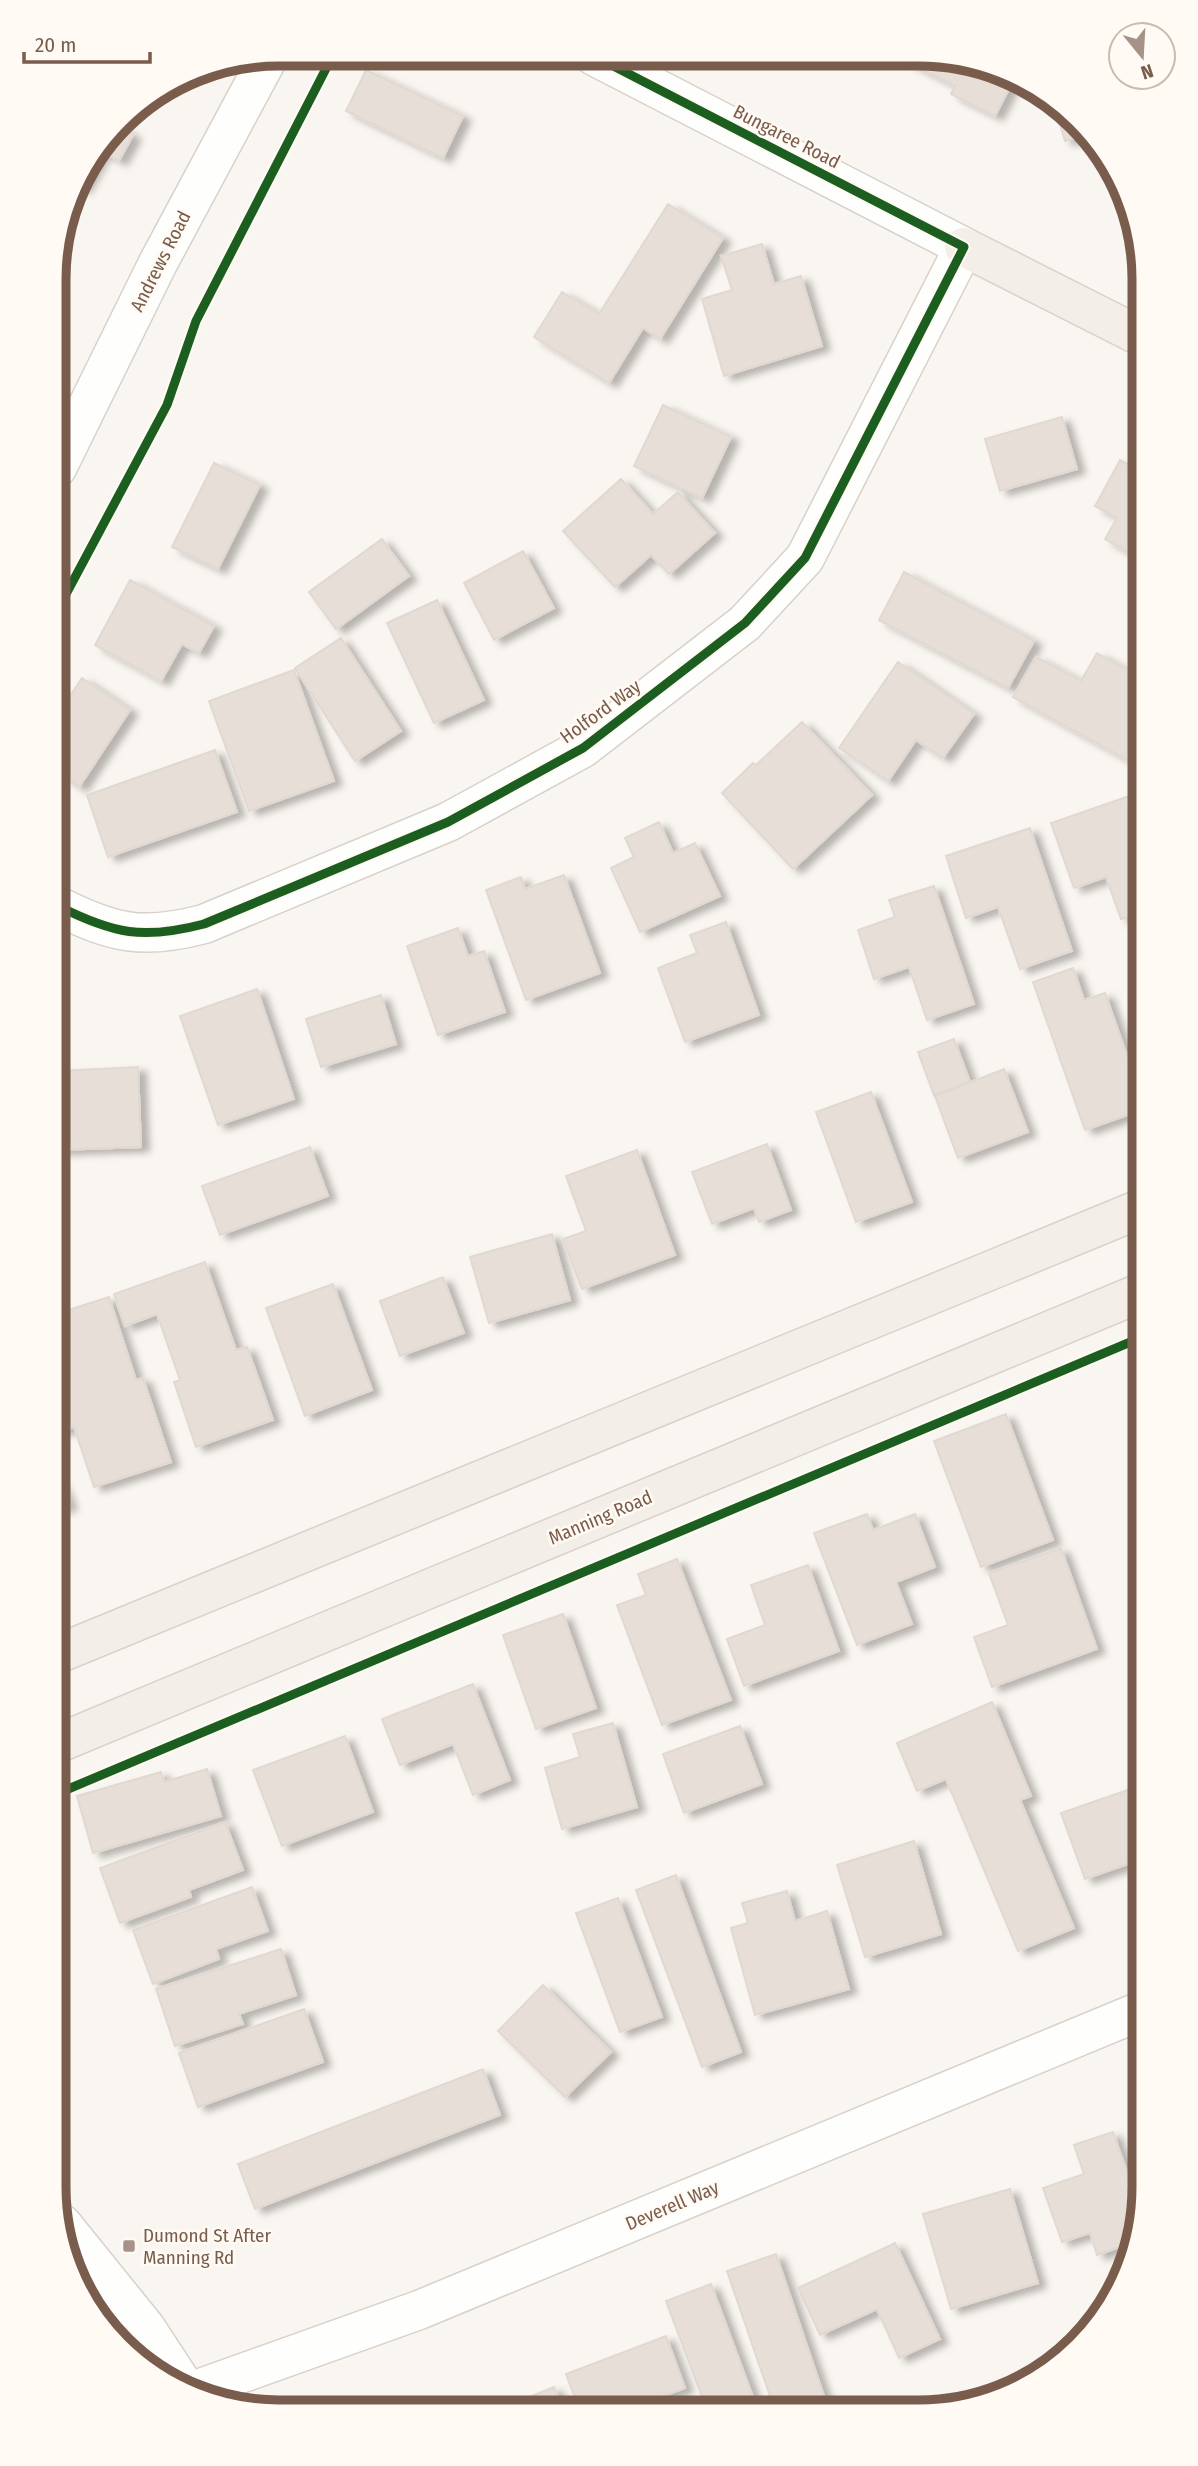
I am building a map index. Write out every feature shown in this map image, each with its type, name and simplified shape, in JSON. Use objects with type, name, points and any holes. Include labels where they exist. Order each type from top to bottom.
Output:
[{"type":"main road","name":"Bungaree Road","points":[[964,247],[1132,332]]},
{"type":"main road","points":[[66,1650],[1132,1212]]},
{"type":"main road","name":"Manning Road","points":[[66,1740],[1131,1297]]},
{"type":"street","name":"Bungaree Road","points":[[614,66],[964,247]]},
{"type":"street","name":"Andrews Road","points":[[67,448],[158,263],[263,67]]},
{"type":"street","name":"Holford Way","points":[[67,910],[93,923],[119,931],[147,935],[204,924],[448,822],[583,748],[745,623],[805,558],[964,247]]},
{"type":"street","name":"Deverell Way","points":[[206,2386],[419,2310],[1131,2015]]},
{"type":"street","points":[[73,2238],[146,2328],[175,2372]]},
{"type":"building","points":[[916,66],[960,71],[1010,87],[995,116],[951,94],[955,86]]},
{"type":"building","points":[[366,70],[463,116],[443,158],[346,111]]},
{"type":"building","points":[[1058,118],[1076,137],[1065,141]]},
{"type":"building","points":[[127,131],[133,135],[119,161],[108,155]]},
{"type":"building","points":[[668,204],[723,238],[660,339],[643,328],[609,383],[534,337],[562,292],[599,314]]},
{"type":"building","points":[[762,244],[774,284],[801,276],[822,346],[724,376],[702,299],[732,290],[721,256]]},
{"type":"building","points":[[663,405],[731,437],[702,498],[634,466]]},
{"type":"building","points":[[1062,417],[1077,469],[1000,491],[985,439]]},
{"type":"building","points":[[1120,460],[1132,466],[1132,554],[1105,539],[1117,518],[1095,506]]},
{"type":"building","points":[[214,463],[260,485],[218,569],[172,547]]},
{"type":"building","points":[[621,479],[653,514],[678,492],[715,533],[669,574],[651,555],[615,587],[563,531]]},
{"type":"building","points":[[382,539],[409,576],[336,629],[309,592]]},
{"type":"building","points":[[523,551],[554,608],[494,640],[464,583]]},
{"type":"building","points":[[904,572],[1034,641],[1008,688],[879,620]]},
{"type":"building","points":[[130,580],[214,626],[199,653],[182,644],[161,681],[95,645]]},
{"type":"building","points":[[437,600],[484,700],[434,723],[387,623]]},
{"type":"building","points":[[341,638],[401,731],[355,761],[295,668]]},
{"type":"building","points":[[1097,653],[1132,673],[1132,762],[1013,697],[1036,657],[1081,681]]},
{"type":"building","points":[[898,662],[974,714],[943,758],[916,740],[888,781],[839,748]]},
{"type":"building","points":[[294,670],[334,781],[249,811],[209,701]]},
{"type":"building","points":[[82,678],[130,710],[79,787],[67,778],[67,701]]},
{"type":"building","points":[[802,722],[872,795],[793,869],[722,793]]},
{"type":"building","points":[[215,750],[237,812],[108,857],[87,795]]},
{"type":"building","points":[[1132,795],[1132,915],[1121,919],[1106,877],[1074,888],[1051,823]]},
{"type":"building","points":[[659,822],[673,853],[695,843],[720,896],[640,932],[611,868],[634,857],[625,838]]},
{"type":"building","points":[[1030,828],[1072,951],[1020,969],[998,907],[966,918],[946,856]]},
{"type":"building","points":[[564,875],[600,973],[526,1000],[486,890],[521,877],[525,889]]},
{"type":"building","points":[[934,886],[974,1004],[927,1020],[909,967],[874,979],[858,930],[895,917],[889,900]]},
{"type":"building","points":[[726,922],[759,1015],[685,1042],[658,968],[697,953],[690,935]]},
{"type":"building","points":[[458,928],[468,956],[484,951],[505,1012],[438,1035],[407,946]]},
{"type":"building","points":[[1073,968],[1084,1000],[1105,993],[1132,1069],[1132,1114],[1085,1130],[1033,982]]},
{"type":"building","points":[[257,989],[294,1099],[218,1125],[180,1016]]},
{"type":"building","points":[[381,995],[396,1044],[321,1067],[306,1019]]},
{"type":"building","points":[[954,1039],[970,1082],[934,1095],[918,1052]]},
{"type":"building","points":[[138,1067],[141,1147],[67,1150],[67,1071]]},
{"type":"building","points":[[1004,1069],[1028,1132],[958,1158],[935,1096]]},
{"type":"building","points":[[871,1092],[912,1202],[856,1222],[816,1112]]},
{"type":"building","points":[[767,1144],[791,1210],[759,1222],[754,1208],[712,1224],[692,1172]]},
{"type":"building","points":[[310,1147],[328,1196],[220,1235],[202,1186]]},
{"type":"building","points":[[637,1150],[675,1255],[582,1289],[563,1239],[586,1231],[566,1176]]},
{"type":"building","points":[[552,1234],[570,1300],[489,1323],[470,1257]]},
{"type":"building","points":[[205,1262],[236,1350],[247,1347],[273,1420],[196,1447],[174,1382],[180,1380],[157,1314],[125,1326],[114,1294]]},
{"type":"building","points":[[443,1277],[464,1333],[400,1356],[380,1301]]},
{"type":"building","points":[[333,1284],[372,1390],[305,1416],[266,1308]]},
{"type":"building","points":[[109,1297],[136,1380],[143,1378],[171,1462],[94,1487],[74,1427],[66,1429],[66,1311]]},
{"type":"building","points":[[1006,1414],[1053,1540],[981,1567],[934,1441]]},
{"type":"building","points":[[867,1514],[873,1530],[915,1514],[935,1567],[896,1582],[912,1624],[857,1645],[814,1533]]},
{"type":"building","points":[[1061,1548],[1097,1649],[992,1687],[974,1637],[1008,1625],[989,1573]]},
{"type":"building","points":[[677,1559],[731,1700],[662,1725],[617,1605],[646,1595],[638,1574]]},
{"type":"building","points":[[808,1565],[839,1651],[744,1686],[727,1639],[765,1625],[751,1585]]},
{"type":"building","points":[[563,1614],[596,1708],[536,1729],[503,1635]]},
{"type":"building","points":[[473,1684],[510,1780],[473,1795],[453,1744],[400,1765],[382,1719]]},
{"type":"building","points":[[992,1702],[1031,1796],[1020,1800],[1074,1928],[1018,1951],[946,1779],[917,1791],[897,1743]]},
{"type":"building","points":[[613,1723],[637,1807],[562,1829],[545,1768],[580,1757],[573,1734]]},
{"type":"building","points":[[740,1726],[762,1784],[684,1813],[663,1754]]},
{"type":"building","points":[[345,1736],[373,1812],[282,1846],[253,1770]]},
{"type":"building","points":[[207,1769],[221,1816],[93,1853],[77,1796],[161,1772],[164,1782]]},
{"type":"building","points":[[1131,1789],[1131,1863],[1085,1879],[1061,1813]]},
{"type":"building","points":[[225,1822],[243,1870],[189,1890],[191,1897],[120,1923],[100,1868]]},
{"type":"building","points":[[914,1841],[941,1934],[865,1957],[837,1865]]},
{"type":"building","points":[[676,1875],[741,2052],[702,2067],[636,1890]]},
{"type":"building","points":[[252,1887],[268,1931],[216,1949],[219,1959],[153,1984],[133,1930]]},
{"type":"building","points":[[787,1891],[795,1921],[827,1911],[849,1989],[755,2015],[731,1928],[748,1923],[742,1903]]},
{"type":"building","points":[[618,1898],[662,2017],[620,2032],[576,1913]]},
{"type":"building","points":[[281,1949],[296,1995],[239,2014],[243,2024],[175,2046],[156,1989]]},
{"type":"building","points":[[543,1985],[611,2052],[565,2097],[498,2031]]},
{"type":"building","points":[[304,2009],[323,2062],[198,2107],[179,2053]]},
{"type":"building","points":[[483,2069],[500,2115],[255,2209],[238,2164]]},
{"type":"building","points":[[1113,2132],[1131,2183],[1131,2200],[1122,2246],[1097,2255],[1090,2233],[1062,2242],[1043,2188],[1084,2174],[1074,2145]]},
{"type":"building","points":[[1010,2189],[1038,2283],[951,2309],[923,2214]]},
{"type":"building","points":[[895,2243],[940,2339],[899,2358],[877,2309],[820,2335],[798,2288]]},
{"type":"building","points":[[776,2254],[825,2400],[771,2400],[727,2271]]},
{"type":"building","points":[[711,2284],[754,2400],[703,2400],[666,2301]]},
{"type":"building","points":[[666,2336],[685,2388],[653,2400],[576,2400],[566,2374]]},
{"type":"building","points":[[554,2387],[559,2400],[522,2400]]},
{"type":"cycle path","points":[[67,910],[96,923],[129,931],[146,933],[183,929],[204,924],[448,822],[583,748],[745,623],[805,558],[964,247],[614,66]]},
{"type":"cycle path","points":[[67,593],[167,405],[196,321],[327,67]]},
{"type":"cycle path","points":[[66,1790],[1131,1342]]},
{"type":"place","name":"Dumond St After Manning Rd","points":[[129,2246]]}]
